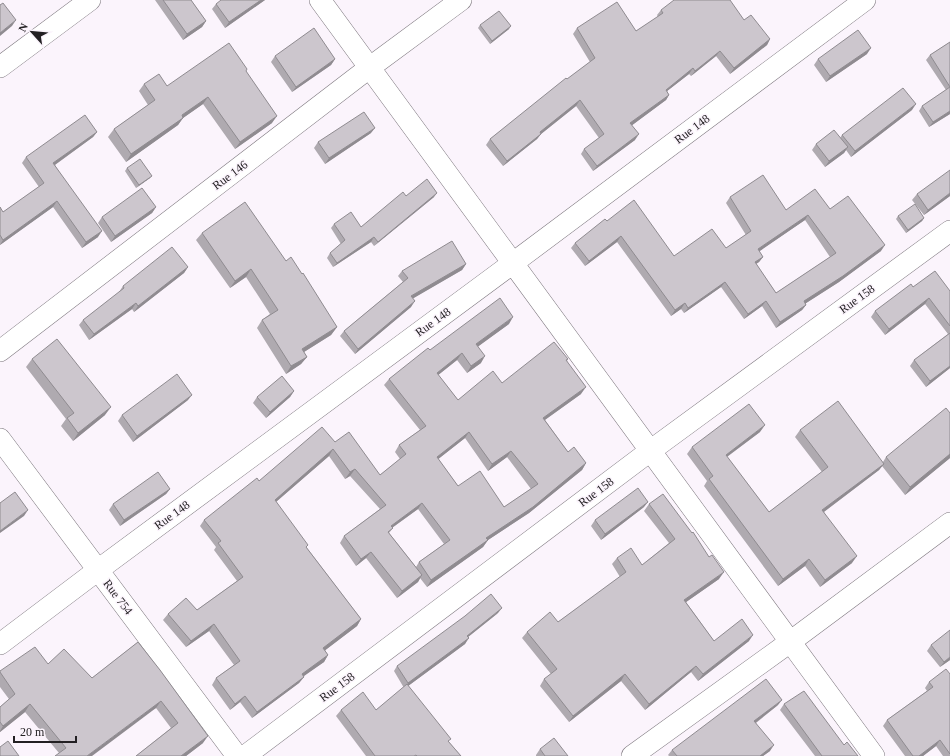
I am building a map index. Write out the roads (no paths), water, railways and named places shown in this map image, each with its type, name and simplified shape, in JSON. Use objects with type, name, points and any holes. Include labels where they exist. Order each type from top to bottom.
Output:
[{"type":"street","points":[[0,67],[90,0]]},
{"type":"street","points":[[320,0],[874,756]]},
{"type":"street","name":"Rue 146","points":[[0,351],[369,68],[461,0]]},
{"type":"street","name":"Rue 148","points":[[0,644],[865,0]]},
{"type":"street","name":"Rue 158","points":[[245,756],[650,451],[950,231]]},
{"type":"street","name":"Rue 754","points":[[0,439],[237,756]]},
{"type":"street","points":[[632,756],[790,642],[950,523]]}]
